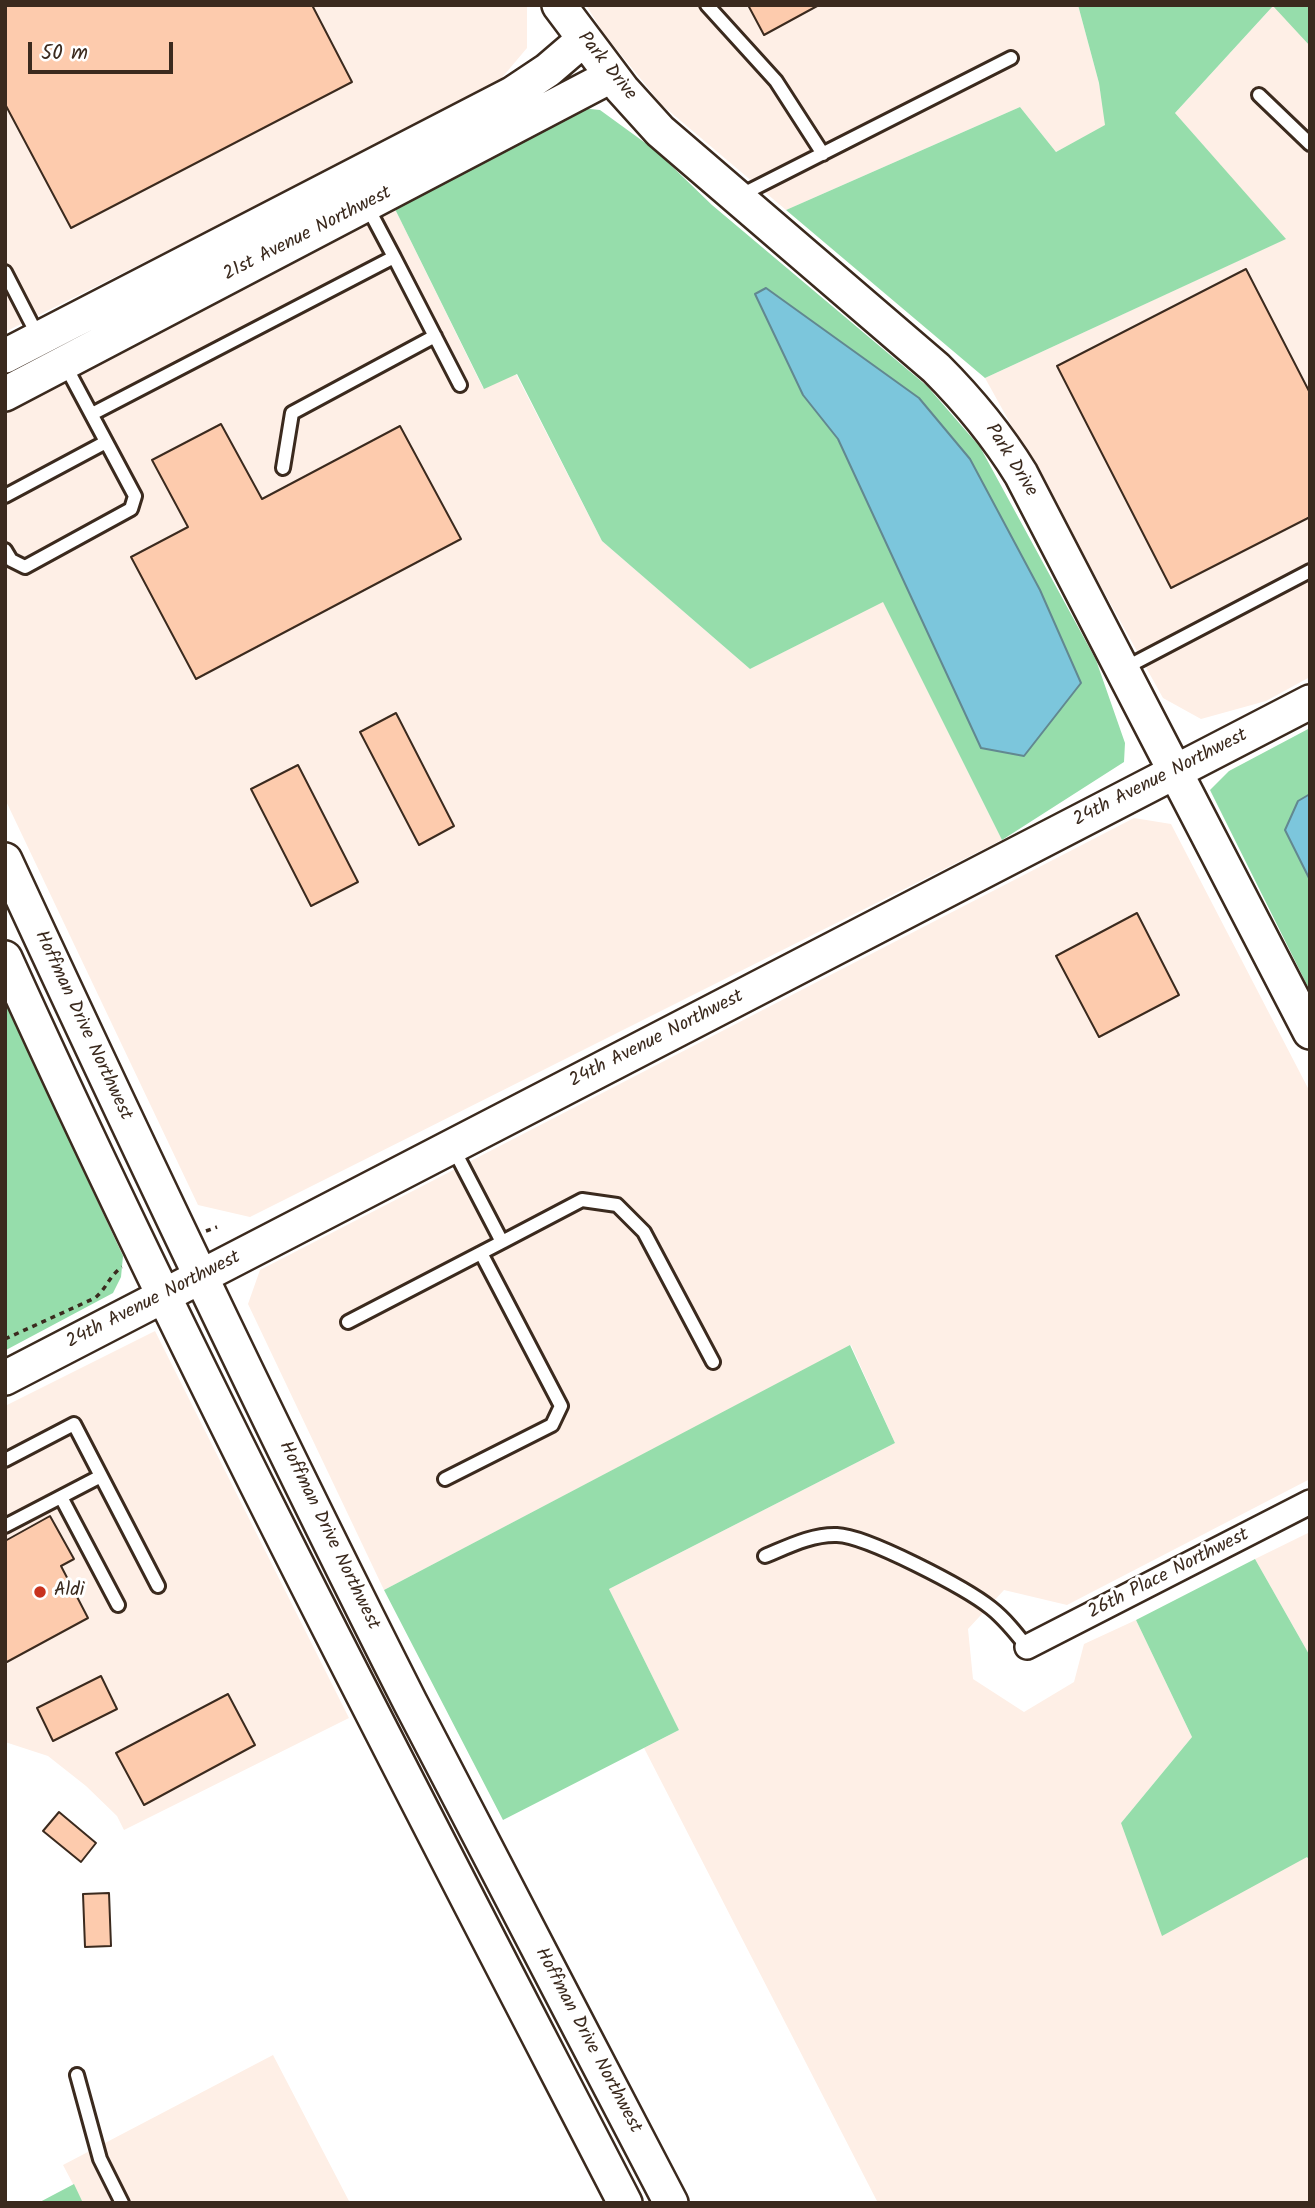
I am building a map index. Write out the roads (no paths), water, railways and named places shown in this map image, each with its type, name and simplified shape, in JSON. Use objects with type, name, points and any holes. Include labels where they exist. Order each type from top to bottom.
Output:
[{"type":"street","name":"Park Drive","points":[[559,5],[611,76],[660,131],[936,368],[975,407],[1021,474],[1310,1032]]},
{"type":"street","name":"21st Avenue Northwest","points":[[5,356],[512,94],[548,70],[583,40]]},
{"type":"street","name":"21st Avenue Northwest","points":[[5,394],[611,76]]},
{"type":"street","name":"24th Avenue Northwest","points":[[5,1378],[1310,702]]},
{"type":"street","name":"Hoffman Drive Northwest","points":[[5,860],[95,1058],[183,1241],[404,1689],[671,2203]]},
{"type":"street","name":"Hoffman Drive Northwest","points":[[5,958],[164,1295],[339,1651],[625,2203]]},
{"type":"street","name":"26th Place Northwest","points":[[1027,1647],[1310,1502]]},
{"type":"lane","points":[[707,5],[776,81],[823,154]]},
{"type":"lane","points":[[736,198],[1011,58]]},
{"type":"lane","points":[[1259,95],[1310,144]]},
{"type":"lane","points":[[366,205],[460,385]]},
{"type":"lane","points":[[92,414],[394,257]]},
{"type":"lane","points":[[5,272],[39,339]]},
{"type":"lane","points":[[283,468],[292,413],[435,336]]},
{"type":"lane","points":[[5,550],[11,560],[25,567],[131,509],[135,496],[63,363]]},
{"type":"lane","points":[[5,496],[106,442]]},
{"type":"lane","points":[[1122,669],[1310,571]]},
{"type":"lane","points":[[452,1146],[502,1242]]},
{"type":"lane","points":[[348,1322],[582,1199],[617,1206],[644,1232],[713,1362]]},
{"type":"lane","points":[[445,1479],[552,1425],[561,1406],[481,1253]]},
{"type":"lane","points":[[5,1460],[74,1424],[158,1586]]},
{"type":"lane","points":[[5,1526],[101,1476]]},
{"type":"lane","points":[[61,1497],[118,1605]]},
{"type":"lane","points":[[765,1556],[808,1539],[837,1535],[878,1545],[988,1606],[1006,1621],[1027,1647]]},
{"type":"lane","points":[[77,2075],[100,2159],[122,2203]]},
{"type":"water","points":[[766,288],[919,398],[970,459],[1040,590],[1081,683],[1024,756],[981,748],[838,439],[803,395],[755,294]]},
{"type":"water","points":[[1310,794],[1310,880],[1285,830],[1298,801]]},
{"type":"place","name":"Aldi","points":[[40,1592]]}]
